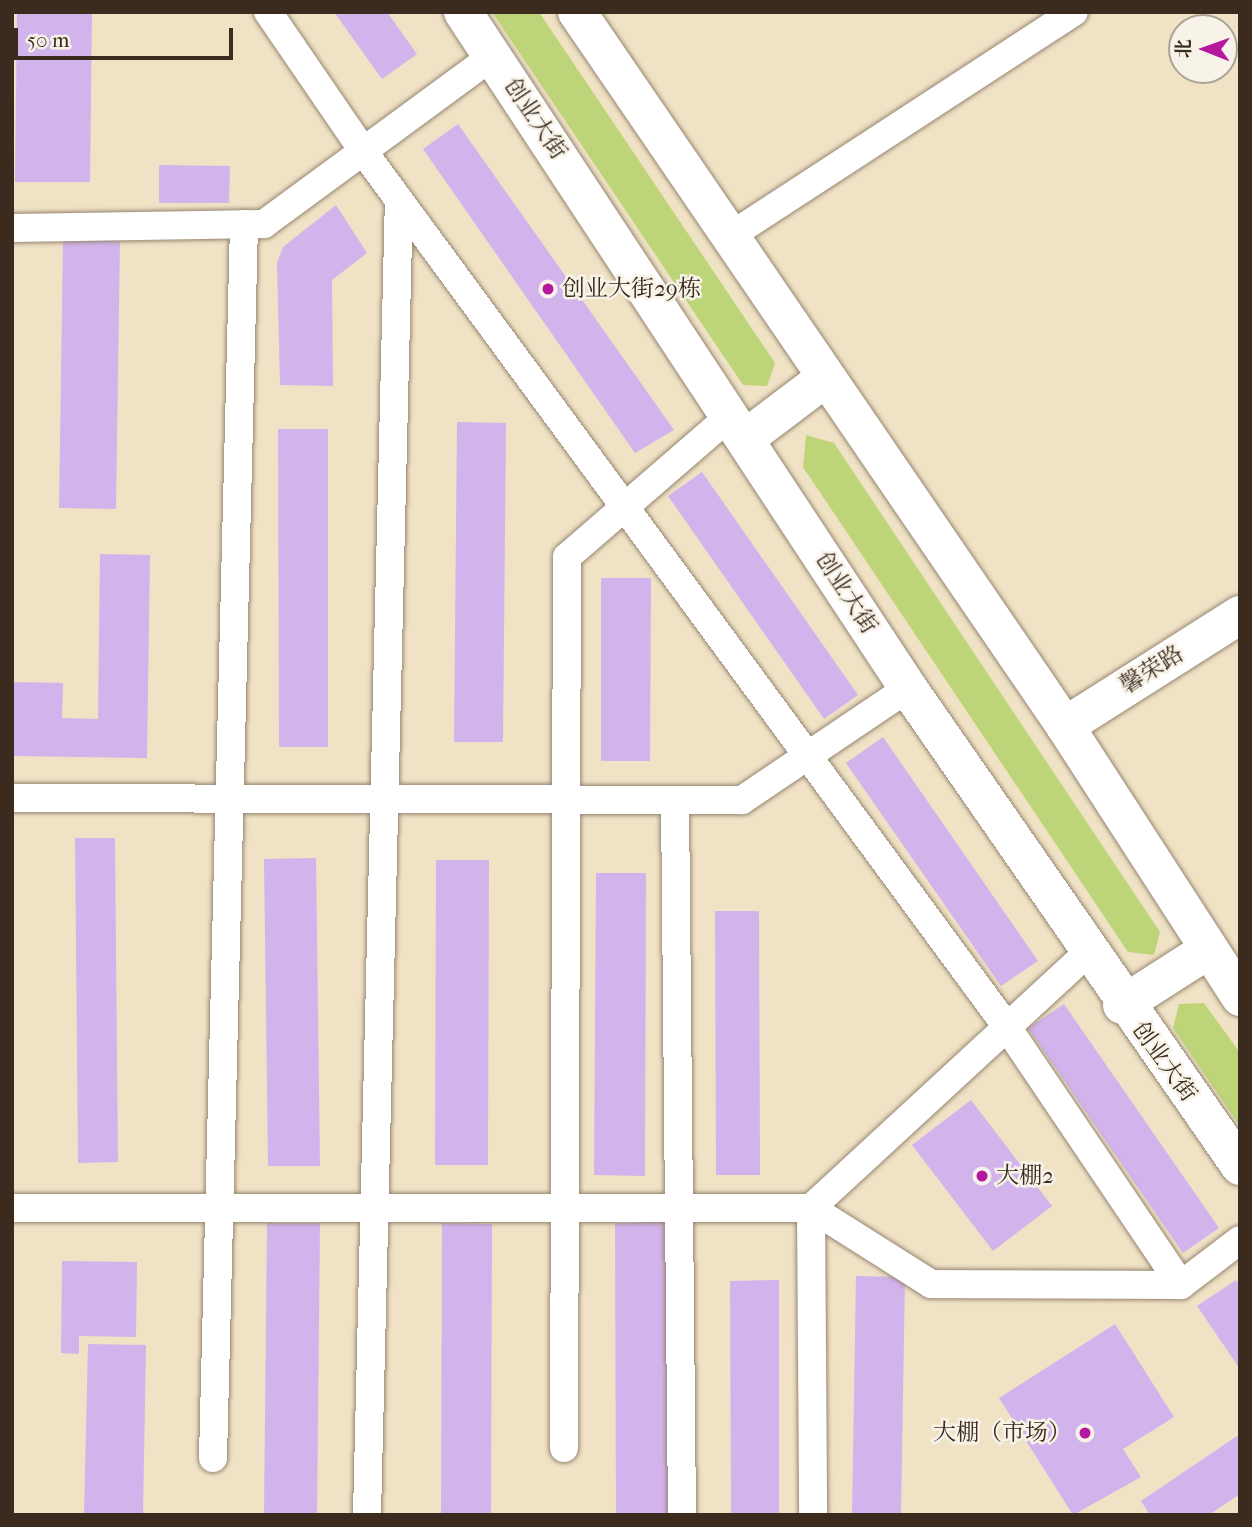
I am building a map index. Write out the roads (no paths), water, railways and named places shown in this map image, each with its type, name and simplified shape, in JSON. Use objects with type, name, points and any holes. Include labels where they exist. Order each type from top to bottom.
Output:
[{"type":"main road","name":"创业大街","points":[[463,12],[908,688],[1122,1005],[1240,1166]]},
{"type":"main road","points":[[577,12],[727,238],[1065,726],[1240,997]]},
{"type":"main road","points":[[738,426],[824,379]]},
{"type":"main road","name":"馨荣路","points":[[1065,726],[1240,615]]},
{"type":"main road","points":[[1122,1005],[1208,950]]},
{"type":"street","points":[[268,12],[363,151],[1007,1027],[1181,1285]]},
{"type":"street","points":[[727,238],[1074,12]]},
{"type":"street","points":[[12,228],[264,223],[493,56]]},
{"type":"street","points":[[368,1515],[371,1209],[399,200]]},
{"type":"street","points":[[213,1458],[244,224]]},
{"type":"street","points":[[564,1448],[567,557],[625,507],[738,426]]},
{"type":"street","points":[[12,798],[742,800],[908,688]]},
{"type":"street","points":[[675,800],[682,1515]]},
{"type":"street","points":[[813,1515],[811,1208],[1087,953]]},
{"type":"street","points":[[12,1208],[811,1208],[931,1284],[1181,1285],[1240,1240]]},
{"type":"place","name":"创业大街29栋","points":[[548,289]]},
{"type":"place","name":"大棚2","points":[[982,1176]]},
{"type":"place","name":"大棚（市场）","points":[[1085,1433]]}]
